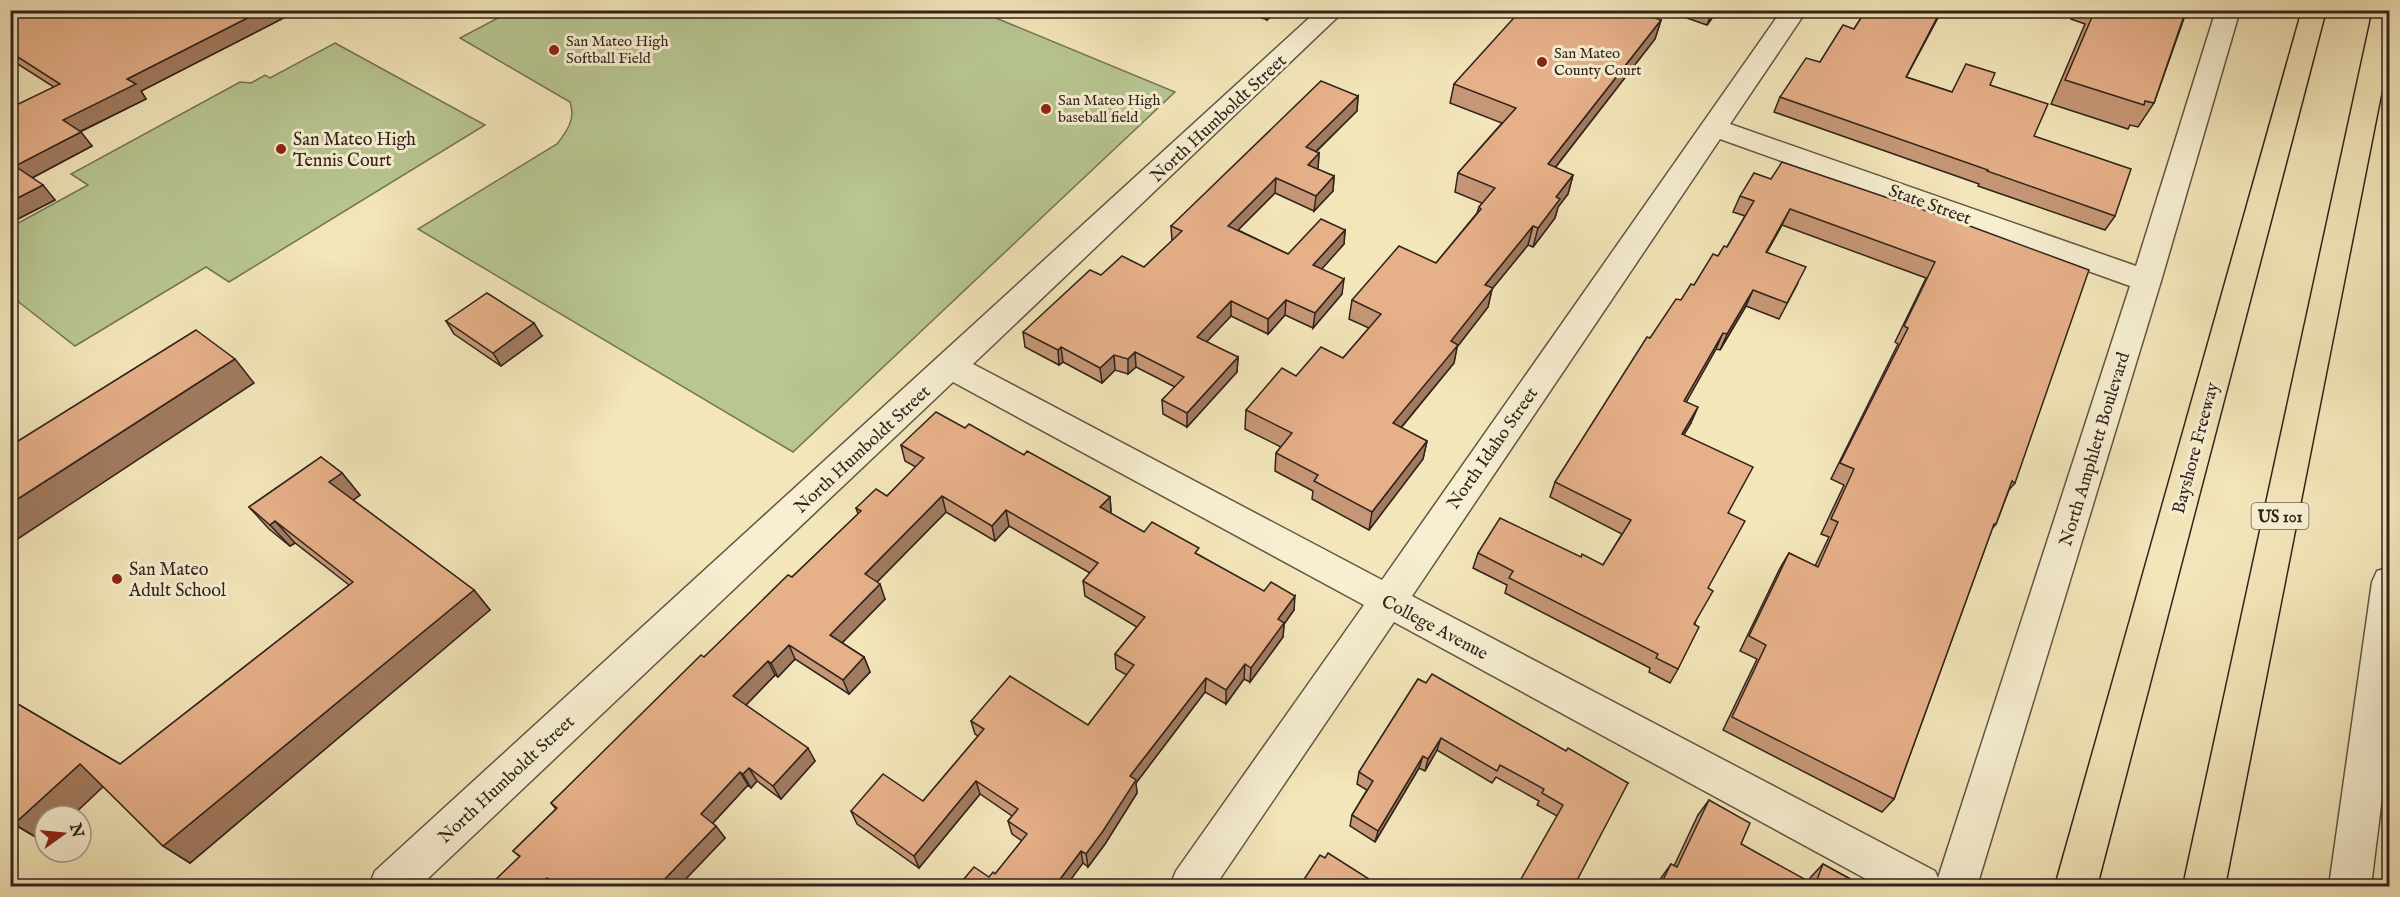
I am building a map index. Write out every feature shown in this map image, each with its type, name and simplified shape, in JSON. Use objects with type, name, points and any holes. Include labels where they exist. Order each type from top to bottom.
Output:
[{"type":"highway","name":"Bayshore Freeway","points":[[2076,886],[2314,10]]},
{"type":"highway","name":"US 101","points":[[2204,886],[2385,10]]},
{"type":"highway","points":[[2356,146],[2390,56]]},
{"type":"street","name":"North Humboldt Street","points":[[390,886],[1333,10]]},
{"type":"street","name":"North Idaho Street","points":[[1191,886],[1795,10]]},
{"type":"street","name":"North Amphlett Boulevard","points":[[1956,886],[2146,281],[2228,10]]},
{"type":"street","name":"State Street","points":[[1714,127],[2146,281]]},
{"type":"street","name":"College Avenue","points":[[950,366],[1920,886]]},
{"type":"street","points":[[2350,886],[2390,582]]},
{"type":"green space","points":[[511,11],[979,11],[1175,92],[793,452],[418,229],[557,144],[570,124],[572,108],[570,102],[460,38]]},
{"type":"green space","name":"San Mateo High Tennis Court","points":[[335,43],[485,125],[229,282],[206,267],[75,346],[11,296],[11,227],[88,185],[71,174],[240,82],[251,83],[265,75],[270,78]]},
{"type":"building","points":[[10,10],[263,10],[127,79],[136,84],[63,120],[81,132],[15,166],[43,185],[10,202],[10,108],[60,84],[10,52]]},
{"type":"building","points":[[1521,10],[1633,10],[1661,20],[1548,164],[1573,175],[1556,197],[1560,199],[1538,228],[1533,226],[1485,285],[1493,288],[1451,341],[1458,345],[1393,423],[1427,441],[1372,512],[1314,481],[1318,475],[1276,453],[1292,433],[1246,410],[1282,368],[1296,376],[1321,347],[1343,358],[1381,314],[1352,300],[1399,246],[1436,263],[1481,209],[1479,207],[1495,188],[1458,173],[1516,108],[1454,84]]},
{"type":"building","points":[[1866,10],[1941,10],[1906,77],[1952,92],[1966,64],[1995,73],[1990,85],[2048,104],[2034,136],[2131,169],[2115,216],[1780,97],[1806,58],[1820,62],[1843,25],[1854,29]]},
{"type":"building","points":[[2095,10],[2186,10],[2154,103],[2145,101],[2144,105],[2065,80]]},
{"type":"building","points":[[1321,81],[1358,96],[1306,147],[1319,153],[1308,165],[1334,176],[1316,196],[1276,178],[1228,226],[1288,254],[1321,219],[1345,230],[1313,265],[1344,279],[1315,313],[1286,300],[1268,319],[1231,301],[1197,337],[1238,357],[1187,413],[1162,400],[1184,377],[1135,352],[1128,359],[1114,355],[1100,368],[1061,347],[1058,350],[1023,332],[1090,270],[1101,275],[1122,256],[1144,267],[1182,231],[1171,226]]},
{"type":"building","points":[[1782,162],[1959,222],[2089,270],[2015,483],[2012,481],[1996,524],[1994,524],[1894,799],[1732,717],[1766,645],[1749,636],[1789,553],[1818,567],[1838,522],[1831,519],[1854,469],[1840,463],[1908,328],[1904,326],[1935,262],[1790,209],[1766,252],[1806,267],[1787,303],[1753,290],[1727,334],[1723,333],[1684,401],[1698,407],[1682,434],[1753,467],[1728,513],[1745,521],[1708,588],[1713,591],[1694,624],[1699,627],[1678,669],[1656,658],[1658,654],[1509,578],[1513,571],[1478,553],[1500,518],[1581,557],[1582,554],[1603,565],[1631,520],[1555,482],[1647,337],[1650,338],[1676,299],[1681,300],[1691,284],[1694,285],[1713,254],[1718,256],[1724,246],[1727,247],[1754,201],[1740,196],[1754,173],[1771,179]]},
{"type":"building","points":[[487,293],[534,323],[493,353],[446,321]]},
{"type":"building","points":[[196,330],[235,359],[10,504],[10,446]]},
{"type":"building","points":[[936,412],[965,428],[969,424],[1024,455],[1027,451],[1110,497],[1100,507],[1144,532],[1152,522],[1199,548],[1195,553],[1264,591],[1271,582],[1295,596],[1278,619],[1284,623],[1251,668],[1245,664],[1226,690],[1206,678],[1130,776],[1136,780],[1086,854],[1081,851],[1055,886],[958,886],[974,867],[989,877],[993,872],[995,874],[1027,834],[1008,821],[1018,809],[976,781],[914,856],[851,811],[883,774],[923,801],[984,729],[971,721],[1010,676],[1088,725],[1134,665],[1115,654],[1145,617],[1083,581],[1098,563],[1006,510],[992,526],[942,496],[865,574],[880,584],[830,635],[864,657],[843,680],[789,645],[771,663],[768,661],[733,696],[808,748],[773,786],[749,768],[743,774],[740,772],[701,814],[716,826],[658,886],[557,886],[547,878],[538,886],[489,886],[520,856],[513,851],[557,808],[551,803],[701,655],[704,657],[788,575],[792,577],[861,511],[856,508],[876,489],[887,496],[924,458],[901,445]]},
{"type":"building","points":[[321,457],[342,473],[329,482],[474,590],[163,846],[80,764],[36,804],[33,804],[33,807],[14,824],[10,822],[10,700],[120,764],[353,582],[275,521],[270,525],[249,507]]},
{"type":"building","points":[[1432,674],[1566,751],[1568,748],[1628,783],[1574,886],[1517,886],[1563,805],[1542,793],[1544,789],[1500,765],[1497,771],[1441,738],[1428,759],[1423,756],[1378,831],[1352,815],[1373,781],[1359,772],[1418,679],[1426,683]]},
{"type":"building","points":[[1709,800],[1750,823],[1741,844],[1815,885],[1823,864],[1863,886],[1660,886],[1671,864],[1677,867]]},
{"type":"building","points":[[1328,853],[1380,886],[1306,886],[1301,884],[1320,855],[1325,858]]},
{"type":"place","name":"San Mateo High Softball Field","points":[[554,50]]},
{"type":"place","name":"San Mateo County Court","points":[[1542,62]]},
{"type":"place","name":"San Mateo High baseball field","points":[[1046,109]]},
{"type":"place","name":"San Mateo High Tennis Court","points":[[281,149]]},
{"type":"place","name":"San Mateo Adult School","points":[[117,579]]}]
